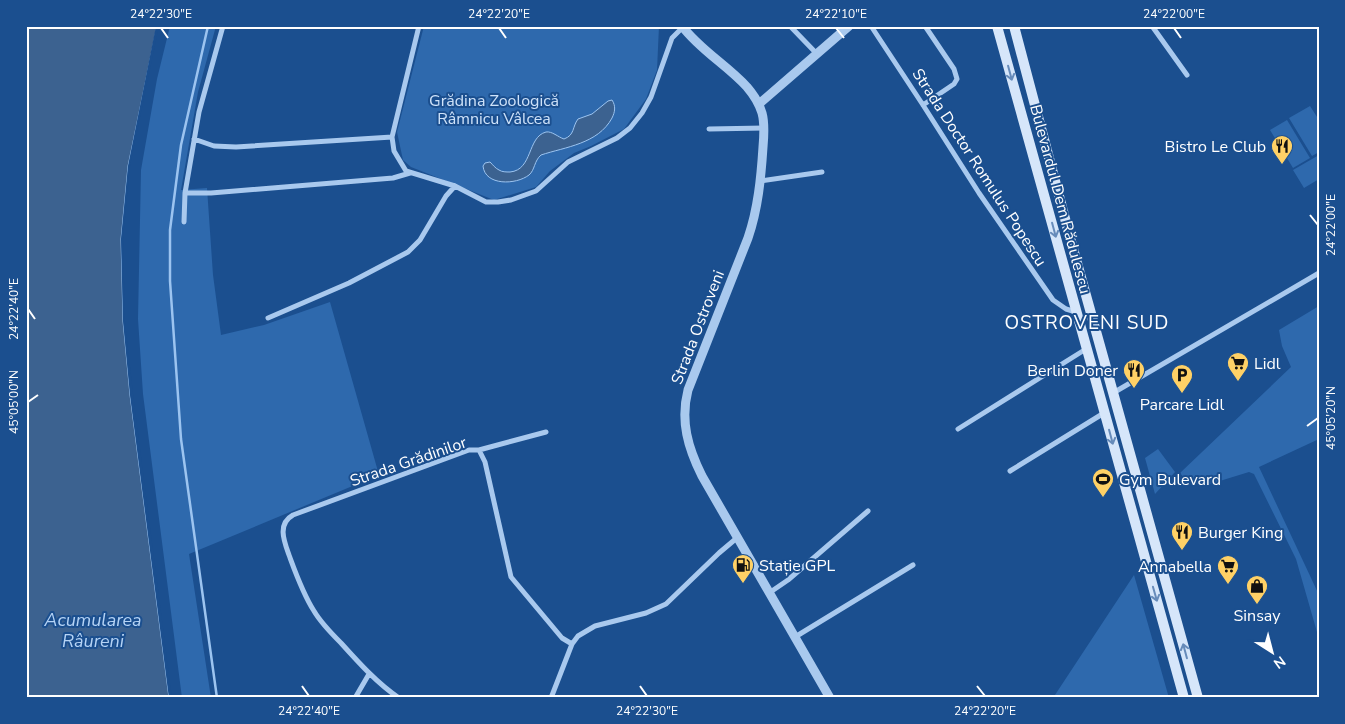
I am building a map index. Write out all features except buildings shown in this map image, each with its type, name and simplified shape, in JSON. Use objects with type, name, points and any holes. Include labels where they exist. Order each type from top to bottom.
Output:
[{"type":"main road","name":"Bulevardul Dem Rădulescu","points":[[997,26],[1184,698]]},
{"type":"main road","name":"Bulevardul Dem Rădulescu","points":[[1014,26],[1198,698]]},
{"type":"main road","points":[[1140,542],[1154,538]]},
{"type":"street","points":[[184,222],[185,193],[194,139],[223,26]]},
{"type":"street","points":[[408,172],[394,151],[392,137],[419,26]]},
{"type":"street","points":[[790,26],[817,54]]},
{"type":"street","points":[[759,104],[849,26]]},
{"type":"street","name":"Strada Doctor Romulus Popescu","points":[[871,26],[979,194],[1053,300],[1065,308],[1076,312]]},
{"type":"street","points":[[923,105],[957,80],[954,69],[925,26]]},
{"type":"street","points":[[1152,26],[1187,75]]},
{"type":"street","points":[[185,193],[212,193],[393,178],[408,172],[424,175],[455,186],[486,202],[498,202],[519,197],[536,191],[568,162],[617,138],[630,128],[642,113],[651,97],[672,38],[682,27]]},
{"type":"street","name":"Strada Ostroveni","points":[[682,27],[696,42],[745,85],[759,104],[764,128],[760,181],[752,227],[691,381],[684,410],[686,434],[695,463],[830,698]]},
{"type":"street","points":[[709,128],[764,128]]},
{"type":"street","points":[[194,139],[214,146],[236,147],[392,137]]},
{"type":"street","points":[[760,181],[822,172]]},
{"type":"street","points":[[268,318],[349,283],[408,252],[420,240],[446,196],[455,186]]},
{"type":"street","points":[[1113,393],[1319,273]]},
{"type":"street","points":[[958,429],[1086,349]]},
{"type":"street","points":[[1010,471],[1104,413]]},
{"type":"street","name":"Strada Grădinilor","points":[[369,674],[325,626],[313,610],[294,569],[283,534],[284,523],[287,518],[469,450],[479,450],[546,432]]},
{"type":"street","points":[[479,450],[484,462],[511,577],[562,638],[572,644]]},
{"type":"street","points":[[769,593],[788,580],[868,511]]},
{"type":"street","points":[[552,698],[572,644],[578,636],[595,626],[652,611],[666,604],[738,537]]},
{"type":"street","points":[[795,637],[913,565]]},
{"type":"street","points":[[355,698],[369,674],[399,698]]},
{"type":"green space","points":[[170,26],[216,26],[198,92],[181,190],[207,188],[213,275],[221,335],[264,325],[330,302],[379,475],[189,554],[211,698],[182,698],[143,394],[138,319],[141,170],[157,79]]},
{"type":"green space","name":"Grădina Zoologică Râmnicu Vâlcea","points":[[424,26],[659,26],[657,70],[646,99],[624,129],[574,153],[550,171],[536,187],[494,200],[411,167],[403,160],[397,132]]},
{"type":"green space","points":[[1310,106],[1319,120],[1319,152],[1312,156],[1289,118]]},
{"type":"green space","points":[[1287,120],[1310,158],[1293,168],[1270,130]]},
{"type":"green space","points":[[1319,155],[1319,179],[1304,188],[1293,170]]},
{"type":"green space","points":[[1319,306],[1319,439],[1259,467],[1319,595],[1319,639],[1296,559],[1254,474],[1249,472],[1210,484],[1189,484],[1180,473],[1291,367],[1282,346],[1279,330]]},
{"type":"green space","points":[[1158,449],[1175,472],[1155,494],[1145,458]]},
{"type":"green space","points":[[1134,575],[1169,698],[1053,698]]},
{"type":"water","name":"Acumularea Râureni","points":[[26,26],[157,26],[128,166],[121,239],[123,321],[130,395],[169,698],[26,698]]},
{"type":"water","points":[[612,100],[615,107],[613,116],[606,127],[590,139],[541,155],[529,175],[517,181],[502,182],[489,177],[485,173],[483,166],[485,163],[490,162],[501,171],[510,172],[517,170],[523,166],[540,135],[548,132],[564,139],[572,133],[578,119],[592,114]]},
{"type":"pier","points":[[156,26],[159,26],[130,166],[123,239],[125,321],[172,698],[169,698],[130,395],[123,321],[121,239],[128,166]]},
{"type":"waterway","points":[[208,26],[181,145],[170,230],[170,281],[181,439],[217,698]]},
{"type":"place","name":"Bistro Le Club","points":[[1282,165]]},
{"type":"place","name":"Lidl","points":[[1238,382]]},
{"type":"place","name":"Berlin Doner","points":[[1134,389]]},
{"type":"place","name":"Parcare Lidl","points":[[1182,394]]},
{"type":"place","name":"Gym Bulevard","points":[[1103,498]]},
{"type":"place","name":"Burger King","points":[[1182,551]]},
{"type":"place","name":"Stație GPL","points":[[743,584]]},
{"type":"place","name":"Annabella","points":[[1228,585]]},
{"type":"place","name":"Sinsay","points":[[1257,605]]},
{"type":"district","name":"OSTROVENI SUD","points":[[1087,322]]}]
